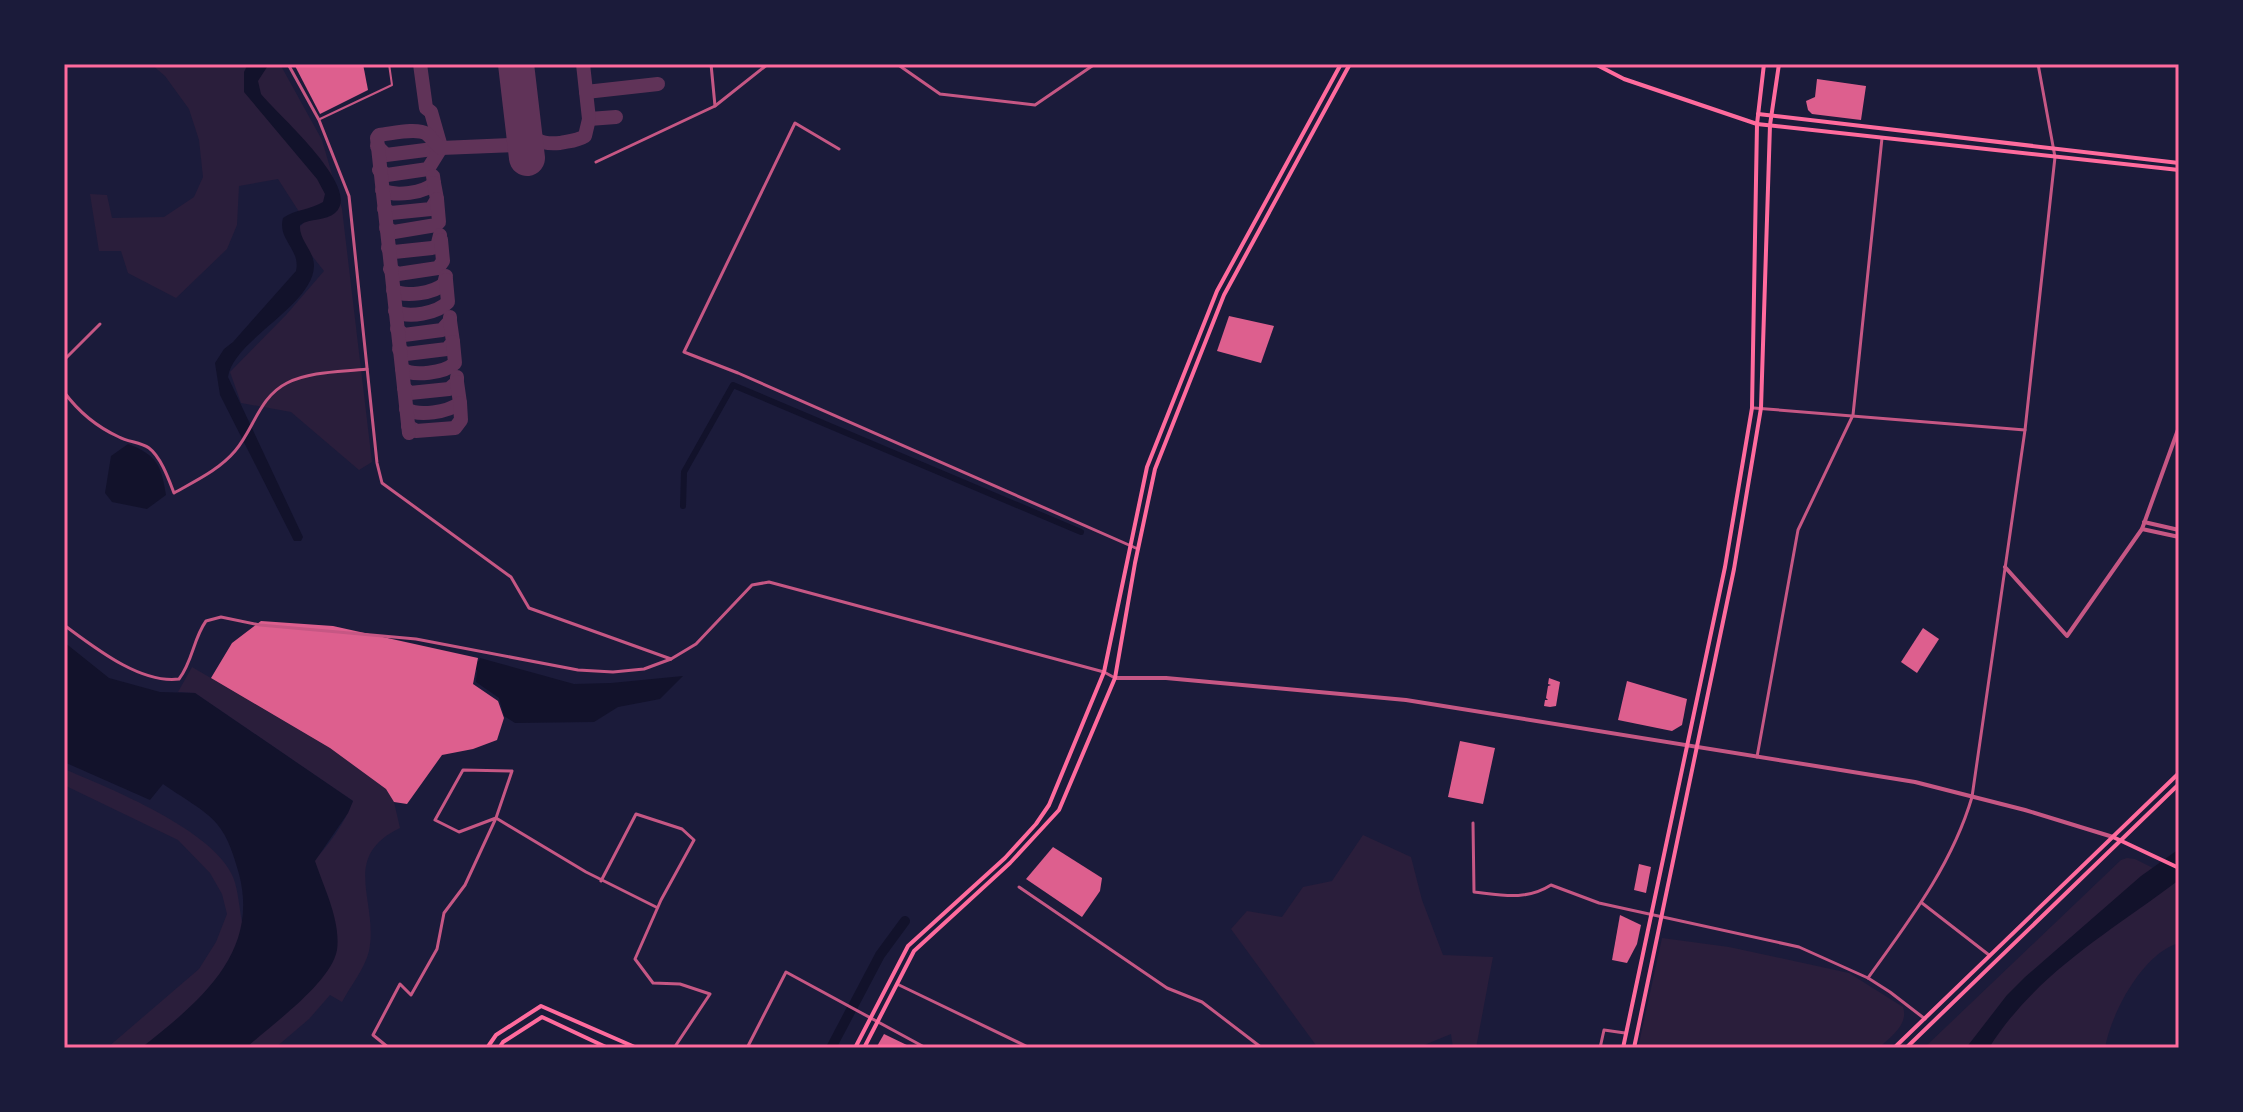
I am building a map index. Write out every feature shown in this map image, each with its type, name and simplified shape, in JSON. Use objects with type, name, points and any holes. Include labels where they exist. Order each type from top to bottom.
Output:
[{"type":"main road","points":[[855,1048],[908,946],[1005,858],[1049,805],[1104,672],[1147,467],[1217,291],[1341,64]]},
{"type":"main road","points":[[864,1048],[914,951],[1010,863],[1059,810],[1115,678],[1155,469],[1224,295],[1350,64]]},
{"type":"main road","points":[[1595,64],[1624,79],[1757,124],[2179,170]]},
{"type":"main road","points":[[1623,1048],[1725,567],[1752,408],[1757,124],[1764,64]]},
{"type":"main road","points":[[1634,1048],[1734,569],[1761,408],[1770,125],[1779,64]]},
{"type":"main road","points":[[1758,114],[2179,163]]},
{"type":"main road","points":[[1894,1048],[2179,773]]},
{"type":"main road","points":[[1906,1048],[2179,784]]},
{"type":"main road","points":[[2113,837],[2179,868]]},
{"type":"main road","points":[[487,1048],[496,1035],[541,1006],[637,1048]]},
{"type":"main road","points":[[499,1048],[503,1042],[542,1017],[608,1048]]},
{"type":"street","points":[[288,64],[319,120],[349,196],[377,463],[382,483],[511,577],[529,608],[671,659]]},
{"type":"street","points":[[711,64],[715,106]]},
{"type":"street","points":[[596,162],[715,106],[768,64]]},
{"type":"street","points":[[897,64],[940,94],[1035,105],[1095,64]]},
{"type":"street","points":[[1135,64],[1144,64]]},
{"type":"street","points":[[1868,978],[1922,903],[1965,821],[1972,797],[2025,430],[2055,157],[2038,64]]},
{"type":"street","points":[[839,149],[795,123],[684,352],[1138,549]]},
{"type":"street","points":[[1757,757],[1798,530],[1853,415],[1882,138]]},
{"type":"street","points":[[64,360],[100,324]]},
{"type":"street","points":[[64,392],[93,422],[119,437],[150,448],[174,493],[227,460],[262,404],[287,383],[310,375],[367,369]]},
{"type":"street","points":[[1752,408],[2025,430]]},
{"type":"street","points":[[2005,567],[2067,636],[2142,529],[2179,427]]},
{"type":"street","points":[[2144,522],[2179,530]]},
{"type":"street","points":[[2142,529],[2179,537]]},
{"type":"street","points":[[64,625],[109,658],[167,680],[179,679],[186,669],[197,632],[206,621],[221,617],[260,625],[416,639],[578,670],[613,672],[644,669],[671,659],[696,644],[752,585],[769,582],[1104,672],[1115,678],[1166,678],[1406,700],[1915,782],[2113,837]]},
{"type":"street","points":[[389,1048],[373,1035],[400,984],[411,995],[437,949],[444,913],[465,885],[496,818],[512,771],[463,770],[435,820],[459,832],[496,818]]},
{"type":"street","points":[[601,881],[636,814],[682,829],[694,840],[635,959],[653,983],[680,984],[710,994],[674,1048]]},
{"type":"street","points":[[496,818],[601,881],[658,908]]},
{"type":"street","points":[[1473,823],[1474,892],[1519,897],[1539,893],[1551,885],[1599,903],[1799,947],[1868,978],[1925,1019]]},
{"type":"street","points":[[1019,887],[1167,988],[1202,1002],[1262,1048]]},
{"type":"street","points":[[1922,903],[1990,956]]},
{"type":"street","points":[[747,1048],[786,972],[926,1048]]},
{"type":"street","points":[[897,984],[1030,1048]]},
{"type":"street","points":[[1600,1048],[1604,1030],[1627,1033]]},
{"type":"lane","points":[[319,120],[392,85],[389,64]]},
{"type":"shaded area","points":[[151,64],[280,64],[322,140],[342,209],[372,462],[359,470],[291,412],[241,403],[230,372],[324,271],[294,233],[305,221],[278,179],[239,186],[237,225],[227,249],[176,298],[128,273],[121,251],[99,251],[90,194],[107,195],[112,218],[164,217],[194,197],[203,177],[199,140],[189,109],[165,76]]},
{"type":"shaded area","points":[[248,64],[269,64],[258,81],[261,94],[329,170],[338,187],[341,202],[331,216],[300,225],[313,260],[310,281],[288,309],[243,350],[233,363],[228,377],[303,537],[301,541],[294,541],[220,395],[215,363],[224,349],[296,271],[295,257],[283,232],[283,218],[323,202],[325,194],[317,179],[244,92],[244,72]]},
{"type":"shaded area","points":[[128,444],[151,457],[162,476],[166,495],[147,509],[112,502],[105,493],[111,456]]},
{"type":"shaded area","points":[[64,642],[109,678],[160,692],[195,693],[353,801],[315,861],[337,928],[337,950],[332,963],[312,989],[246,1048],[141,1048],[203,994],[232,952],[241,929],[243,903],[239,874],[228,841],[217,824],[163,784],[150,800],[64,762]]},
{"type":"shaded area","points":[[437,654],[479,661],[480,658],[574,684],[683,676],[660,699],[618,707],[594,722],[515,723],[504,716],[499,698],[476,682],[477,670],[401,662]]},
{"type":"shaded area","points":[[192,667],[330,748],[386,789],[394,802],[400,828],[382,840],[371,853],[366,867],[371,933],[369,951],[342,1002],[330,995],[309,1019],[275,1048],[107,1048],[199,969],[216,942],[227,914],[222,894],[210,873],[178,840],[64,785],[64,769],[158,812],[205,843],[233,877],[243,926],[320,854],[344,820],[353,801],[195,693],[178,692]]},
{"type":"shaded area","points":[[1363,835],[1411,857],[1422,900],[1443,955],[1493,957],[1476,1048],[1453,1048],[1451,1034],[1417,1048],[1318,1048],[1231,929],[1247,911],[1282,917],[1303,887],[1332,881]]},
{"type":"shaded area","points":[[2179,849],[2179,880],[2052,976],[2008,1021],[1989,1048],[1966,1048],[2025,977],[2141,876]]},
{"type":"shaded area","points":[[2127,858],[2179,881],[2179,943],[2166,949],[2141,971],[2114,1018],[2105,1048],[1924,1048],[2121,860]]},
{"type":"shaded area","points":[[1662,938],[1729,947],[1849,973],[1903,1007],[1901,1025],[1879,1048],[1638,1048]]},
{"type":"building","points":[[294,64],[363,64],[368,90],[320,114]]},
{"type":"building","points":[[1817,79],[1866,86],[1861,120],[1812,114],[1806,101],[1815,97]]},
{"type":"building","points":[[1229,316],[1274,326],[1261,363],[1217,351]]},
{"type":"building","points":[[261,621],[333,626],[478,658],[473,684],[498,701],[504,718],[497,740],[442,755],[407,804],[394,802],[386,789],[330,748],[211,678],[232,643]]},
{"type":"building","points":[[1923,628],[1939,639],[1917,673],[1901,662]]},
{"type":"building","points":[[1549,678],[1560,682],[1556,706],[1550,707],[1544,706],[1545,700],[1548,700],[1548,686],[1551,685],[1548,684]]},
{"type":"building","points":[[1627,681],[1687,699],[1682,725],[1672,731],[1618,720]]},
{"type":"building","points":[[1460,741],[1495,748],[1483,804],[1448,797]]},
{"type":"building","points":[[1053,847],[1102,878],[1100,891],[1082,917],[1026,879]]},
{"type":"building","points":[[1639,864],[1651,867],[1646,893],[1634,890]]},
{"type":"building","points":[[1620,915],[1641,925],[1637,944],[1627,963],[1612,960]]},
{"type":"building","points":[[884,1034],[913,1048],[876,1048]]},
{"type":"waterway","points":[[683,506],[684,472],[733,385],[1081,532]]},
{"type":"waterway","points":[[831,1048],[880,955],[905,921]]},
{"type":"taxiway","points":[[420,64],[426,108],[431,112],[441,147]]},
{"type":"taxiway","points":[[523,121],[541,142],[560,143],[585,136],[589,119],[583,64]]},
{"type":"taxiway","points":[[586,92],[658,84]]},
{"type":"taxiway","points":[[589,119],[616,117]]},
{"type":"taxiway","points":[[409,433],[377,138],[379,135],[417,131],[427,134],[441,148],[513,145]]},
{"type":"taxiway","points":[[377,146],[386,155],[441,148]]},
{"type":"taxiway","points":[[379,170],[387,175],[428,169],[441,148]]},
{"type":"taxiway","points":[[382,190],[394,193],[417,191],[434,183],[433,176]]},
{"type":"taxiway","points":[[384,209],[391,213],[431,209],[437,199],[434,183]]},
{"type":"taxiway","points":[[386,228],[394,232],[436,225],[439,222],[437,199]]},
{"type":"taxiway","points":[[388,248],[394,252],[437,247],[440,235]]},
{"type":"taxiway","points":[[390,269],[398,274],[438,268],[443,261],[441,240]]},
{"type":"taxiway","points":[[393,290],[404,294],[426,292],[444,284],[446,276]]},
{"type":"taxiway","points":[[395,311],[415,315],[443,306],[448,302],[446,280]]},
{"type":"taxiway","points":[[397,329],[404,335],[442,330],[450,317]]},
{"type":"taxiway","points":[[399,349],[406,354],[447,349],[453,342],[450,321]]},
{"type":"taxiway","points":[[402,369],[421,373],[450,366],[455,363],[453,342]]},
{"type":"taxiway","points":[[404,388],[410,393],[449,389],[457,382],[457,377]]},
{"type":"taxiway","points":[[406,409],[426,413],[455,406],[460,403],[457,382]]},
{"type":"taxiway","points":[[408,426],[416,431],[455,428],[461,420],[460,403]]},
{"type":"runway","points":[[516,64],[527,158]]}]
